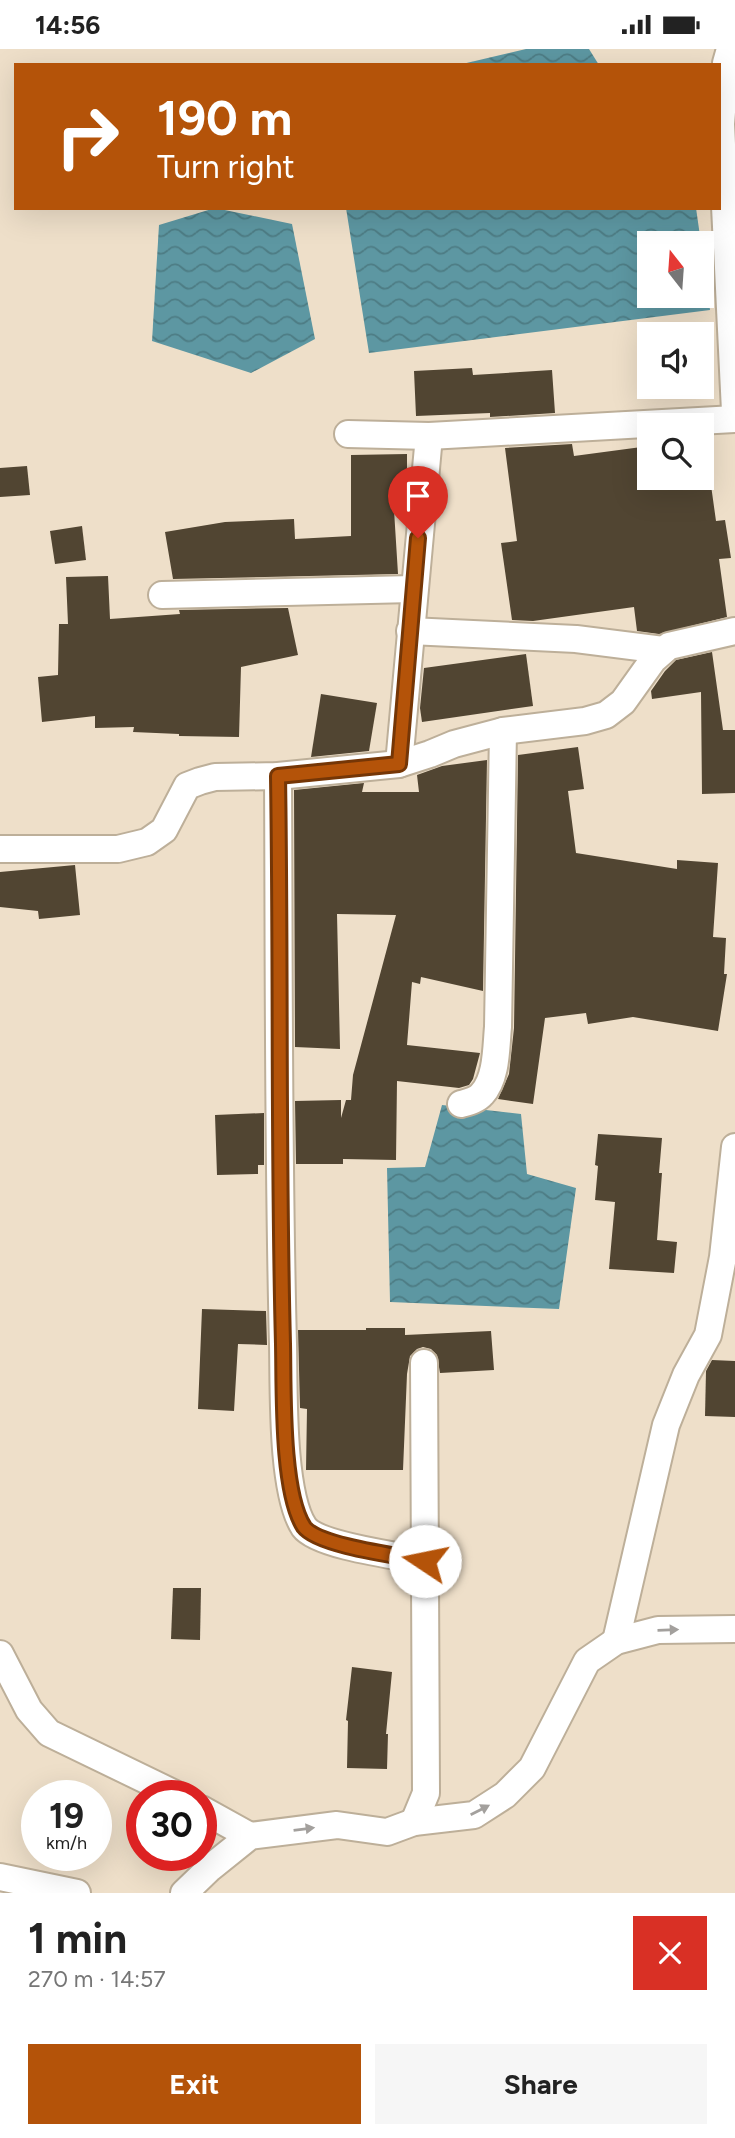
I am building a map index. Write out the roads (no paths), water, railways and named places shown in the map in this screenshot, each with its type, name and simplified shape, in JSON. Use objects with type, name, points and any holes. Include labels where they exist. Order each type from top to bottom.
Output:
[{"type":"street","points":[[721,114],[730,49]]},
{"type":"street","points":[[721,131],[730,193],[735,411]]},
{"type":"street","points":[[348,434],[429,436],[735,419]]},
{"type":"street","points":[[399,764],[429,436]]},
{"type":"street","points":[[162,595],[413,589]]},
{"type":"street","points":[[410,631],[576,639],[663,650],[735,631]]},
{"type":"street","points":[[0,849],[118,849],[147,842],[164,830],[187,786],[215,777],[278,776],[399,764],[453,744],[503,731],[585,721],[606,715],[623,702],[663,650]]},
{"type":"street","points":[[461,1104],[482,1095],[489,1082],[497,1038],[503,731]]},
{"type":"street","points":[[278,776],[282,1291],[287,1459],[293,1492],[305,1528],[329,1542],[425,1561]]},
{"type":"street","points":[[616,1640],[666,1425],[685,1375],[708,1335],[723,1257],[735,1147]]},
{"type":"street","points":[[414,1822],[426,1793],[424,1363]]},
{"type":"street","points":[[184,1893],[250,1836],[337,1825],[387,1832],[414,1822],[474,1815],[505,1795],[532,1767],[587,1661],[616,1640],[658,1630],[735,1629]]},
{"type":"street","points":[[0,1654],[29,1710],[49,1733],[146,1780]]},
{"type":"street","points":[[217,1818],[250,1836]]},
{"type":"street","points":[[0,1877],[77,1893]]},
{"type":"water","points":[[526,49],[589,49],[598,63],[466,63]]},
{"type":"water","points":[[208,210],[225,210],[292,224],[315,339],[251,373],[152,341],[159,225]]},
{"type":"water","points":[[346,210],[696,210],[699,231],[637,231],[637,308],[710,310],[369,353]]},
{"type":"water","points":[[442,1105],[521,1114],[527,1174],[576,1188],[559,1309],[390,1302],[387,1168],[425,1167]]}]
